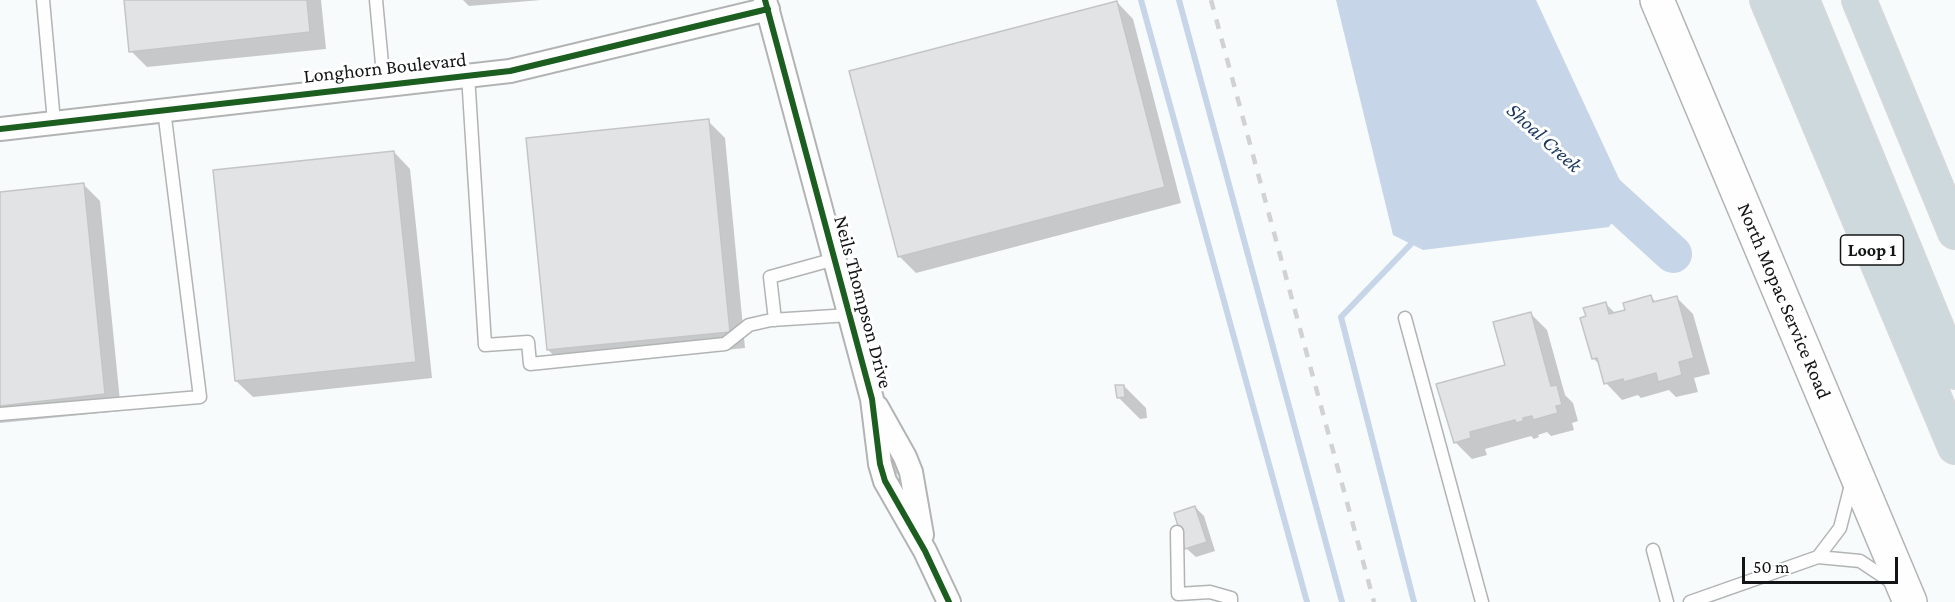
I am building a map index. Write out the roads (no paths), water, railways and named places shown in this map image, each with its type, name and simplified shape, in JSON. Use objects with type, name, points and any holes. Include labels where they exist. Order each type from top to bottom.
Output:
[{"type":"highway","name":"Loop 1","points":[[1767,0],[1955,447]]},
{"type":"highway","points":[[1802,0],[1955,372]]},
{"type":"highway","points":[[1859,0],[1955,232]]},
{"type":"highway","points":[[1883,0],[1955,176]]},
{"type":"main road","name":"North Mopac Service Road","points":[[1657,0],[1855,468],[1907,597]]},
{"type":"street","name":"Longhorn Boulevard","points":[[0,129],[510,70],[766,4]]},
{"type":"street","name":"Neils Thompson Drive","points":[[766,4],[872,399],[911,472],[925,551],[949,602]]},
{"type":"lane","points":[[44,0],[54,122]]},
{"type":"lane","points":[[376,0],[384,85]]},
{"type":"lane","points":[[468,75],[485,345],[528,342],[530,364],[725,344],[749,325],[775,320],[850,315]]},
{"type":"lane","points":[[0,414],[200,397],[164,110]]},
{"type":"lane","points":[[775,320],[770,277],[835,259]]},
{"type":"lane","points":[[1405,318],[1482,602]]},
{"type":"lane","points":[[1818,557],[1840,528],[1855,468]]},
{"type":"lane","points":[[1177,532],[1178,598],[1210,592],[1231,598],[1231,602]]},
{"type":"lane","points":[[1653,550],[1666,602]]},
{"type":"lane","points":[[1690,602],[1818,557],[1860,561],[1907,597]]},
{"type":"water","points":[[1336,0],[1536,0],[1628,198],[1609,227],[1423,250],[1393,235]]},
{"type":"waterway","points":[[1141,0],[1307,602]]},
{"type":"waterway","points":[[1179,0],[1342,602]]},
{"type":"waterway","name":"Shoal Creek","points":[[1583,172],[1673,254]]},
{"type":"waterway","points":[[1413,239],[1411,244],[1341,317],[1414,602]]},
{"type":"railway","points":[[1211,0],[1374,602]]}]
